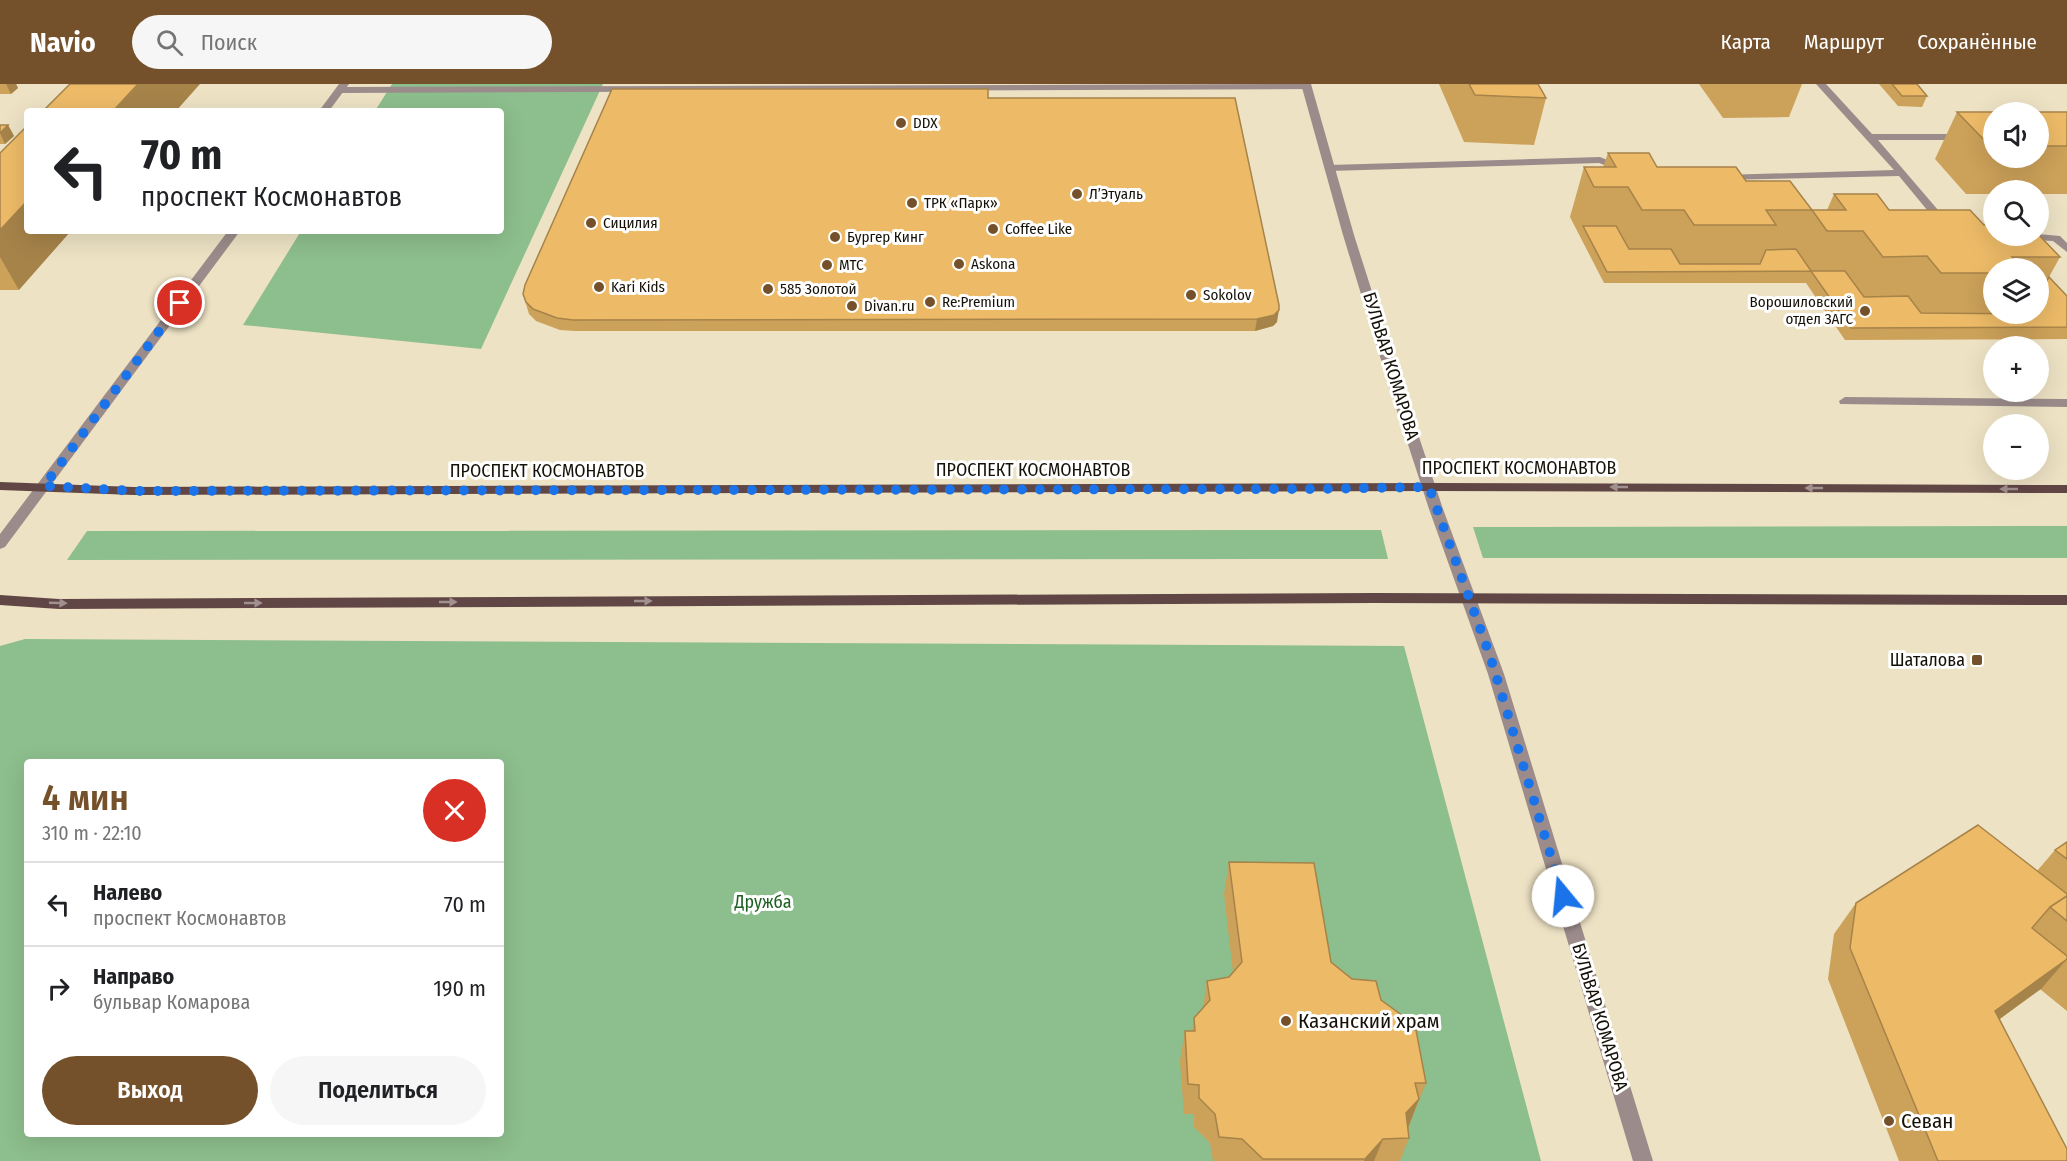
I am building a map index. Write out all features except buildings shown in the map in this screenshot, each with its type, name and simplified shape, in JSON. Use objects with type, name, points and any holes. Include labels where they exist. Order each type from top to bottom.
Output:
[{"type":"main road","name":"ПРОСПЕКТ КОСМОНАВТОВ","points":[[0,486],[134,491],[1429,487],[2067,489]]},
{"type":"main road","points":[[0,600],[70,604],[1471,599],[2067,600]]},
{"type":"street","points":[[1821,84],[1902,173],[1950,232]]},
{"type":"street","points":[[326,108],[342,87],[1306,85]]},
{"type":"street","name":"БУЛЬВАР КОМАРОВА","points":[[1306,85],[1329,168],[1429,487],[1471,599],[1644,1161]]},
{"type":"street","points":[[1869,137],[1983,137]]},
{"type":"street","points":[[1329,168],[1600,160],[1630,172]]},
{"type":"street","points":[[1710,178],[1902,173]]},
{"type":"street","points":[[0,543],[232,234]]},
{"type":"street","points":[[2062,238],[2067,249]]},
{"type":"street","points":[[1845,401],[2067,403]]},
{"type":"green space","points":[[392,84],[603,84],[481,349],[243,325],[299,234],[504,234],[504,108],[377,108]]},
{"type":"green space","points":[[2067,526],[2067,558],[1483,558],[1473,527]]},
{"type":"green space","points":[[1381,530],[1388,559],[67,560],[87,531]]},
{"type":"green space","name":"Дружба","points":[[25,639],[1404,646],[1541,1161],[0,1161],[0,646]]},
{"type":"place","name":"DDX","points":[[901,123]]},
{"type":"place","name":"Л’Этуаль","points":[[1077,194]]},
{"type":"place","name":"ТРК «Парк»","points":[[912,203]]},
{"type":"place","name":"Сицилия","points":[[591,223]]},
{"type":"place","name":"Coffee Like","points":[[993,229]]},
{"type":"place","name":"Бургер Кинг","points":[[835,237]]},
{"type":"place","name":"Askona","points":[[959,264]]},
{"type":"place","name":"МТС","points":[[827,265]]},
{"type":"place","name":"Kari Kids","points":[[599,287]]},
{"type":"place","name":"585 Золотой","points":[[768,289]]},
{"type":"place","name":"Sokolov","points":[[1191,295]]},
{"type":"place","name":"Re:Premium","points":[[930,302]]},
{"type":"place","name":"Divan.ru","points":[[852,306]]},
{"type":"place","name":"Ворошиловский отдел ЗАГС","points":[[1865,311]]},
{"type":"place","name":"Шаталова","points":[[1977,660]]},
{"type":"place","name":"Казанский храм","points":[[1286,1021]]},
{"type":"place","name":"Севан","points":[[1889,1121]]},
{"type":"route","points":[[180,303],[44,486],[134,491],[1429,487],[1490,656],[1563,896]]}]
